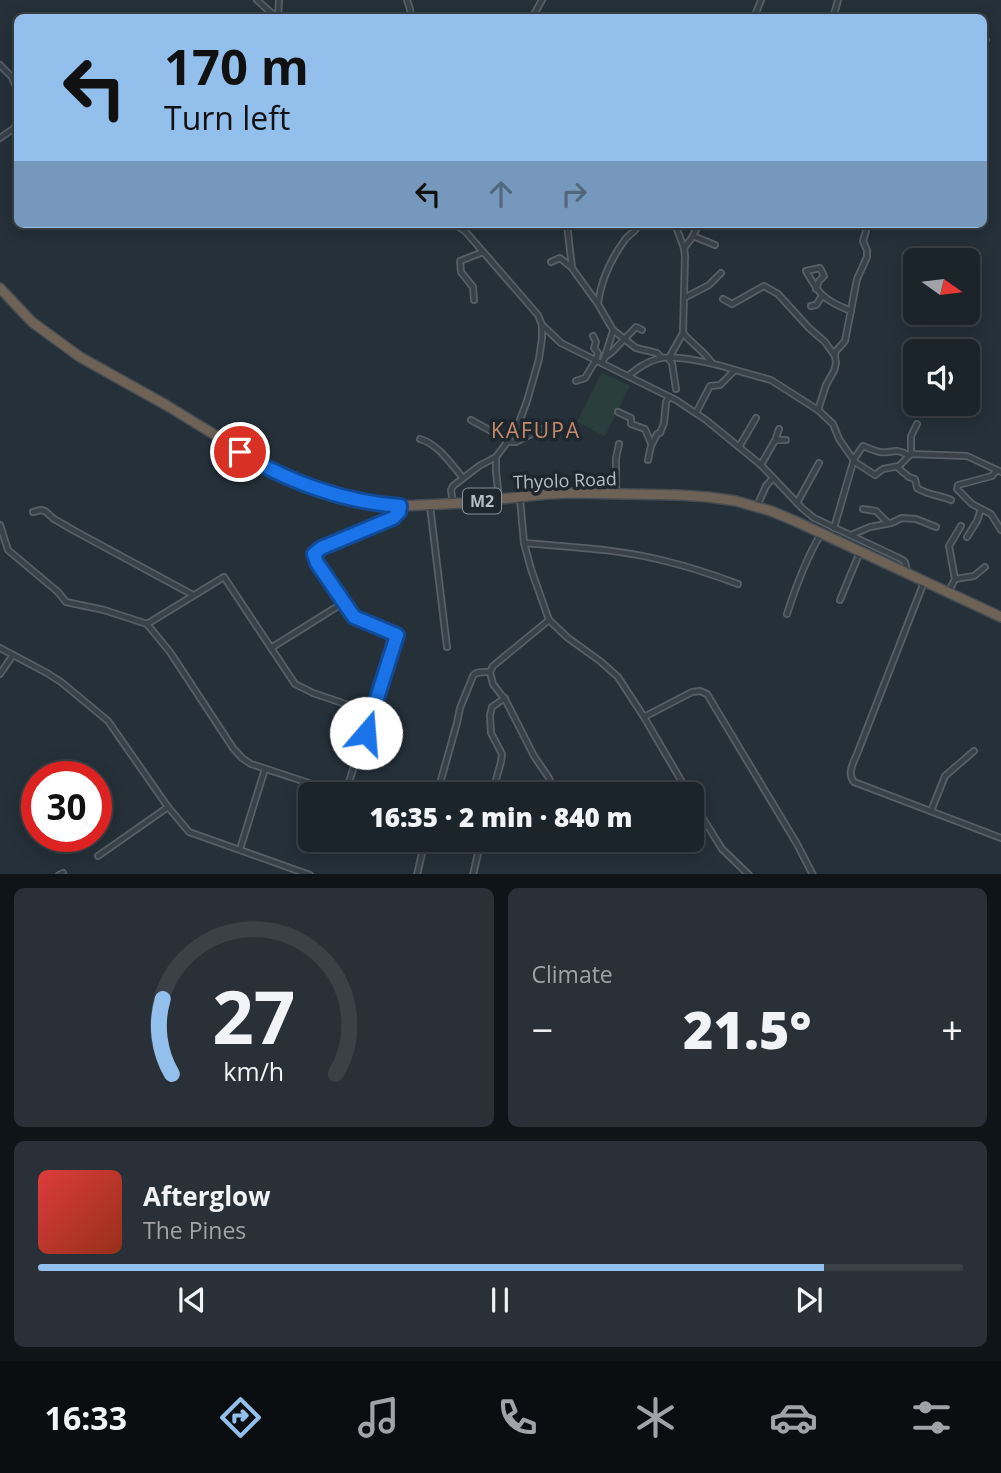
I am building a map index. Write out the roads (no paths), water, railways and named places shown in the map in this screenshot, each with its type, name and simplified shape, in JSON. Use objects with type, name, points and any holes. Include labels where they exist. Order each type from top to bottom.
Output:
[{"type":"highway","name":"Thyolo Road","points":[[0,288],[32,322],[80,357],[166,405],[269,468],[306,485],[377,504],[400,506],[571,493],[708,497],[736,501],[795,521],[1001,617]]},
{"type":"street","points":[[257,0],[273,14]]},
{"type":"street","points":[[0,65],[14,77]]},
{"type":"street","points":[[453,504],[452,488],[496,457],[509,441],[523,414],[540,357],[542,338],[542,325],[538,315],[460,228]]},
{"type":"street","points":[[567,228],[572,268]]},
{"type":"street","points":[[598,304],[609,266],[624,240],[635,232],[636,228]]},
{"type":"street","points":[[669,358],[682,333],[685,264],[684,247],[677,228]]},
{"type":"street","points":[[684,247],[697,228]]},
{"type":"street","points":[[818,410],[834,371],[836,351],[845,341],[858,274],[868,254],[863,241],[866,228]]},
{"type":"street","points":[[693,236],[715,245]]},
{"type":"street","points":[[474,300],[473,287],[461,272],[460,261],[483,252]]},
{"type":"street","points":[[551,262],[560,258],[572,268],[613,330],[623,339],[636,348],[657,353],[661,358]]},
{"type":"street","points":[[816,289],[818,281],[824,276],[820,268],[806,271],[816,289],[821,296],[851,312]]},
{"type":"street","points":[[684,298],[709,285],[721,273]]},
{"type":"street","points":[[723,299],[732,304],[764,286],[782,297],[835,356]]},
{"type":"street","points":[[811,306],[816,304],[821,296]]},
{"type":"street","points":[[542,325],[561,344],[696,413],[761,465],[814,518],[901,559],[908,573]]},
{"type":"street","points":[[576,381],[585,378],[636,327],[642,330]]},
{"type":"street","points":[[605,357],[613,330]]},
{"type":"street","points":[[682,333],[708,356],[712,363]]},
{"type":"street","points":[[593,336],[599,362]]},
{"type":"street","points":[[669,358],[676,388]]},
{"type":"street","points":[[628,376],[645,364],[669,358],[712,363],[771,380],[818,410],[833,424],[839,439],[855,462],[875,475],[883,469],[897,467],[910,455],[911,436],[917,424]]},
{"type":"street","points":[[696,413],[710,386],[720,385],[735,370]]},
{"type":"street","points":[[648,460],[652,444],[664,423],[664,410],[669,397]]},
{"type":"street","points":[[618,412],[631,418],[631,424],[645,429],[652,444]]},
{"type":"street","points":[[739,447],[756,418]]},
{"type":"street","points":[[471,420],[509,441],[516,442],[541,429],[552,427]]},
{"type":"street","points":[[761,465],[779,429]]},
{"type":"street","points":[[420,439],[428,442],[444,456],[463,478]]},
{"type":"street","points":[[774,442],[786,440]]},
{"type":"street","points":[[616,493],[616,458],[619,444]]},
{"type":"street","points":[[834,528],[854,459],[863,446],[883,453],[891,450],[910,455],[967,456],[999,471],[992,476],[958,485],[957,489],[972,504],[991,514],[1001,530]]},
{"type":"street","points":[[496,457],[499,499]]},
{"type":"street","points":[[797,503],[819,463]]},
{"type":"street","points":[[897,467],[915,479],[917,488],[923,492],[951,500]]},
{"type":"street","points":[[757,506],[766,486],[773,478]]},
{"type":"street","points":[[519,497],[524,543],[549,620],[622,682],[681,782]]},
{"type":"street","points":[[430,505],[447,647]]},
{"type":"street","points":[[347,782],[397,635],[356,619],[317,563],[314,554],[321,548],[393,518],[399,512],[400,506]]},
{"type":"street","points":[[795,521],[802,508]]},
{"type":"street","points":[[863,509],[877,511],[889,523]]},
{"type":"street","points":[[967,537],[981,509]]},
{"type":"street","points":[[33,512],[45,511],[73,530],[194,595]]},
{"type":"street","points":[[851,536],[870,527],[905,518],[916,519],[936,527]]},
{"type":"street","points":[[948,592],[955,579],[949,547],[961,526]]},
{"type":"street","points":[[0,527],[8,550],[58,592],[66,602],[104,610],[147,624],[170,652],[233,748],[246,761],[306,782]]},
{"type":"street","points":[[787,614],[811,551],[821,533]]},
{"type":"street","points":[[524,543],[631,554],[687,567],[738,584]]},
{"type":"street","points":[[840,600],[860,551]]},
{"type":"street","points":[[955,579],[974,576],[985,566]]},
{"type":"street","points":[[147,624],[224,578],[295,684],[372,713]]},
{"type":"street","points":[[924,581],[850,772],[851,777],[854,782],[1001,838]]},
{"type":"street","points":[[271,648],[343,603]]},
{"type":"street","points":[[549,620],[493,666],[490,672],[495,687],[505,698],[550,782]]},
{"type":"street","points":[[0,648],[61,682],[107,721],[188,832],[310,874]]},
{"type":"street","points":[[0,674],[13,655]]},
{"type":"street","points":[[440,782],[460,708],[473,676],[475,673],[490,672]]},
{"type":"street","points":[[644,717],[692,692],[700,691],[706,694],[813,874]]},
{"type":"street","points":[[495,782],[502,754],[491,733],[489,715],[492,707],[505,698]]},
{"type":"street","points":[[931,811],[945,776],[974,751]]},
{"type":"street","points":[[240,849],[265,769]]},
{"type":"street","points":[[99,856],[168,807]]},
{"type":"street","points":[[704,820],[722,849],[749,874]]},
{"type":"street","points":[[417,874],[422,852]]},
{"type":"street","points":[[473,874],[478,852]]},
{"type":"district","name":"KAFUPA","points":[[536,430]]}]
